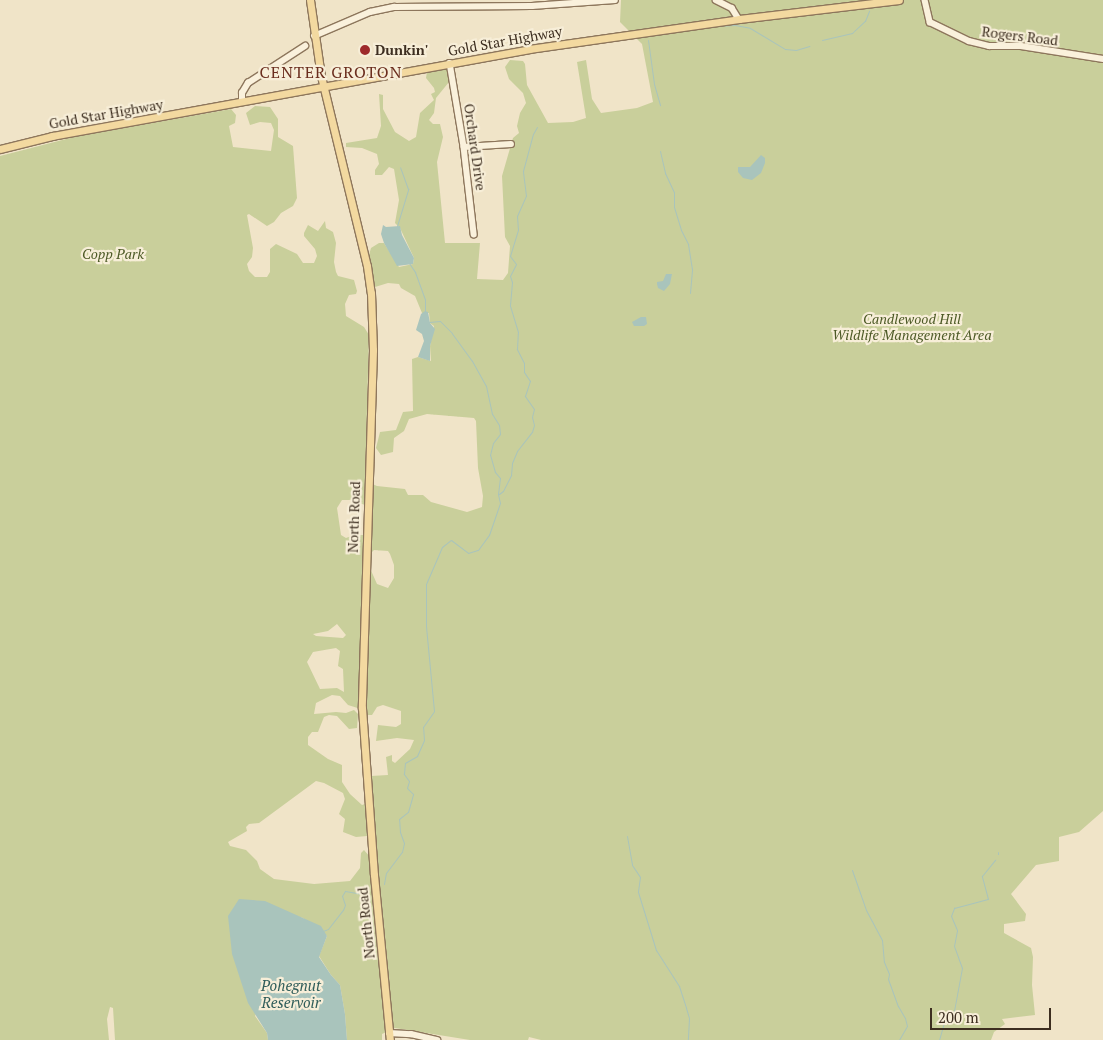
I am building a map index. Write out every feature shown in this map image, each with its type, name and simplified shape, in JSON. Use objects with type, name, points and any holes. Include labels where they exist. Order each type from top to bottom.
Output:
[{"type":"main road","name":"North Road","points":[[310,0],[314,36],[324,86],[367,266],[373,318],[362,708],[374,874],[389,1036]]},
{"type":"main road","name":"Gold Star Highway","points":[[0,149],[52,136],[585,40],[739,18],[899,0]]},
{"type":"street","points":[[314,36],[370,12],[394,7],[615,0]]},
{"type":"street","points":[[716,0],[732,8],[739,18]]},
{"type":"street","name":"Rogers Road","points":[[925,0],[930,22],[935,26],[979,44],[1021,46],[1103,59]]},
{"type":"street","points":[[242,102],[242,93],[248,83],[305,46]]},
{"type":"street","name":"Orchard Drive","points":[[450,63],[464,147],[474,234]]},
{"type":"street","points":[[464,147],[511,144]]},
{"type":"street","points":[[389,1036],[411,1034],[437,1040]]},
{"type":"green space","points":[[621,0],[1103,0],[1103,811],[1079,832],[1059,837],[1059,861],[1036,865],[1011,894],[1026,914],[1025,921],[1004,924],[1004,933],[1031,948],[1035,1015],[1002,1019],[1005,1024],[994,1032],[991,1040],[541,1040],[529,1037],[528,1040],[470,1040],[395,1028],[382,1034],[382,1040],[347,1040],[340,985],[319,956],[327,936],[303,918],[293,915],[255,1016],[267,1033],[268,1040],[115,1040],[113,1008],[110,1007],[107,1019],[109,1040],[0,1040],[0,156],[74,137],[231,109],[236,115],[235,123],[229,126],[233,147],[271,151],[274,130],[271,123],[260,122],[250,125],[246,113],[255,106],[270,107],[278,119],[278,137],[293,146],[297,198],[293,206],[281,213],[274,222],[267,226],[249,214],[247,215],[253,248],[252,257],[247,264],[249,271],[255,277],[267,277],[270,272],[270,249],[276,244],[297,254],[303,263],[314,263],[317,256],[315,249],[304,236],[304,233],[308,225],[318,231],[325,221],[326,228],[333,232],[336,243],[334,262],[336,272],[338,276],[354,280],[357,291],[356,294],[349,295],[345,304],[346,316],[364,327],[369,335],[365,481],[377,486],[405,489],[408,495],[423,495],[431,502],[467,512],[482,507],[483,496],[478,468],[476,421],[474,418],[427,414],[409,419],[404,431],[394,438],[393,452],[381,455],[376,448],[380,432],[396,430],[403,412],[413,411],[412,359],[418,357],[431,361],[430,346],[434,326],[430,323],[429,313],[422,313],[415,296],[401,288],[399,284],[388,283],[375,287],[369,255],[371,248],[379,243],[384,243],[399,267],[413,264],[414,258],[400,228],[395,223],[399,200],[394,169],[389,167],[382,175],[375,175],[375,170],[379,164],[377,154],[362,148],[346,147],[346,143],[377,138],[381,126],[379,94],[383,95],[383,109],[395,132],[409,141],[416,137],[420,113],[434,100],[431,94],[435,92],[434,88],[426,78],[427,72],[436,69],[448,69],[449,82],[436,98],[434,113],[429,120],[433,124],[440,124],[443,137],[437,162],[445,243],[480,243],[477,279],[503,280],[508,273],[510,246],[505,237],[502,176],[513,138],[519,133],[517,126],[520,113],[526,103],[523,93],[509,79],[505,67],[510,60],[523,61],[527,85],[548,123],[573,122],[586,118],[577,62],[586,60],[592,99],[601,113],[637,108],[653,102],[642,44],[620,22]],"holes":[[[342,500],[351,500],[365,505],[363,535],[354,535],[346,538],[341,535],[337,508]],[[374,550],[388,551],[394,565],[394,578],[388,588],[377,584],[369,566],[371,553]],[[337,624],[346,635],[343,638],[316,636],[313,634],[328,631]],[[336,648],[340,651],[338,666],[343,669],[344,692],[337,688],[320,689],[307,662],[313,652]],[[332,695],[340,696],[348,705],[364,710],[367,715],[372,715],[377,707],[383,705],[401,711],[401,724],[396,727],[378,725],[376,741],[397,738],[414,740],[410,749],[395,763],[392,761],[392,755],[386,757],[388,775],[371,776],[365,804],[362,805],[350,794],[342,782],[342,765],[328,759],[308,745],[308,737],[312,732],[318,732],[324,717],[329,715],[337,716],[349,729],[357,728],[358,714],[354,710],[346,713],[314,714],[316,703]],[[316,781],[324,783],[343,793],[345,799],[339,814],[345,819],[343,832],[356,837],[367,836],[369,839],[370,857],[364,850],[361,853],[360,868],[350,881],[314,884],[274,879],[260,869],[257,861],[246,850],[230,846],[228,842],[247,831],[246,827],[249,824],[259,823]]]},
{"type":"water","points":[[761,155],[765,158],[765,163],[761,173],[752,180],[743,178],[738,172],[738,167],[750,167]]},
{"type":"water","points":[[383,225],[386,227],[400,226],[402,235],[414,258],[413,264],[397,266],[384,243],[381,234]]},
{"type":"water","points":[[666,274],[672,274],[670,284],[664,291],[658,288],[657,282],[663,281]]},
{"type":"water","points":[[425,311],[428,312],[430,323],[435,329],[430,346],[430,361],[418,357],[424,341],[422,334],[416,330],[421,314]]},
{"type":"water","points":[[641,317],[646,317],[647,324],[644,326],[634,326],[632,322]]},
{"type":"water","name":"Pohegnut Reservoir","points":[[239,899],[265,901],[321,926],[327,936],[319,957],[340,985],[347,1040],[268,1040],[267,1033],[248,1003],[232,954],[228,916]]},
{"type":"waterway","points":[[822,40],[852,33],[865,21],[869,11]]},
{"type":"waterway","points":[[715,26],[735,25],[750,28],[785,49],[796,50],[809,46]]},
{"type":"waterway","points":[[648,40],[654,84],[660,105]]},
{"type":"waterway","points":[[499,494],[503,491],[511,475],[512,463],[517,451],[532,432],[534,425],[532,417],[534,409],[525,396],[530,381],[524,372],[524,363],[517,349],[518,332],[510,305],[512,282],[510,276],[516,264],[510,256],[518,230],[517,216],[526,196],[523,171],[533,134],[537,127]]},
{"type":"waterway","points":[[660,151],[665,173],[674,192],[674,207],[681,230],[688,244],[692,270],[690,293]]},
{"type":"waterway","points":[[397,226],[408,189],[400,167]]},
{"type":"waterway","points":[[409,263],[415,272],[425,299],[425,311]]},
{"type":"waterway","points":[[384,884],[386,873],[402,852],[404,843],[400,832],[399,819],[408,812],[413,794],[407,788],[409,781],[404,774],[405,763],[417,756],[424,740],[423,727],[434,711],[426,626],[426,584],[442,547],[451,540],[468,553],[478,550],[489,535],[500,503],[498,494],[500,478],[495,472],[490,455],[493,443],[500,434],[499,425],[492,414],[486,386],[472,361],[452,333],[440,321],[429,322]]},
{"type":"waterway","points":[[627,836],[632,865],[640,877],[638,892],[656,950],[679,986],[689,1018],[688,1040]]},
{"type":"waterway","points":[[939,1040],[944,1022],[954,1011],[962,968],[954,946],[957,930],[951,916],[954,908],[988,899],[982,876],[995,860]]},
{"type":"waterway","points":[[852,870],[866,910],[882,940],[884,962],[889,974],[888,979],[898,1006],[905,1018],[907,1026],[899,1040]]},
{"type":"waterway","points":[[323,931],[328,929],[343,910],[345,905],[342,896],[345,891],[367,895]]},
{"type":"place","name":"Dunkin'","points":[[365,50]]},
{"type":"district","name":"CENTER GROTON","points":[[331,72]]},
{"type":"park label","name":"Copp Park","points":[[113,254]]},
{"type":"park label","name":"Candlewood Hill Wildlife Management Area","points":[[912,328]]}]
